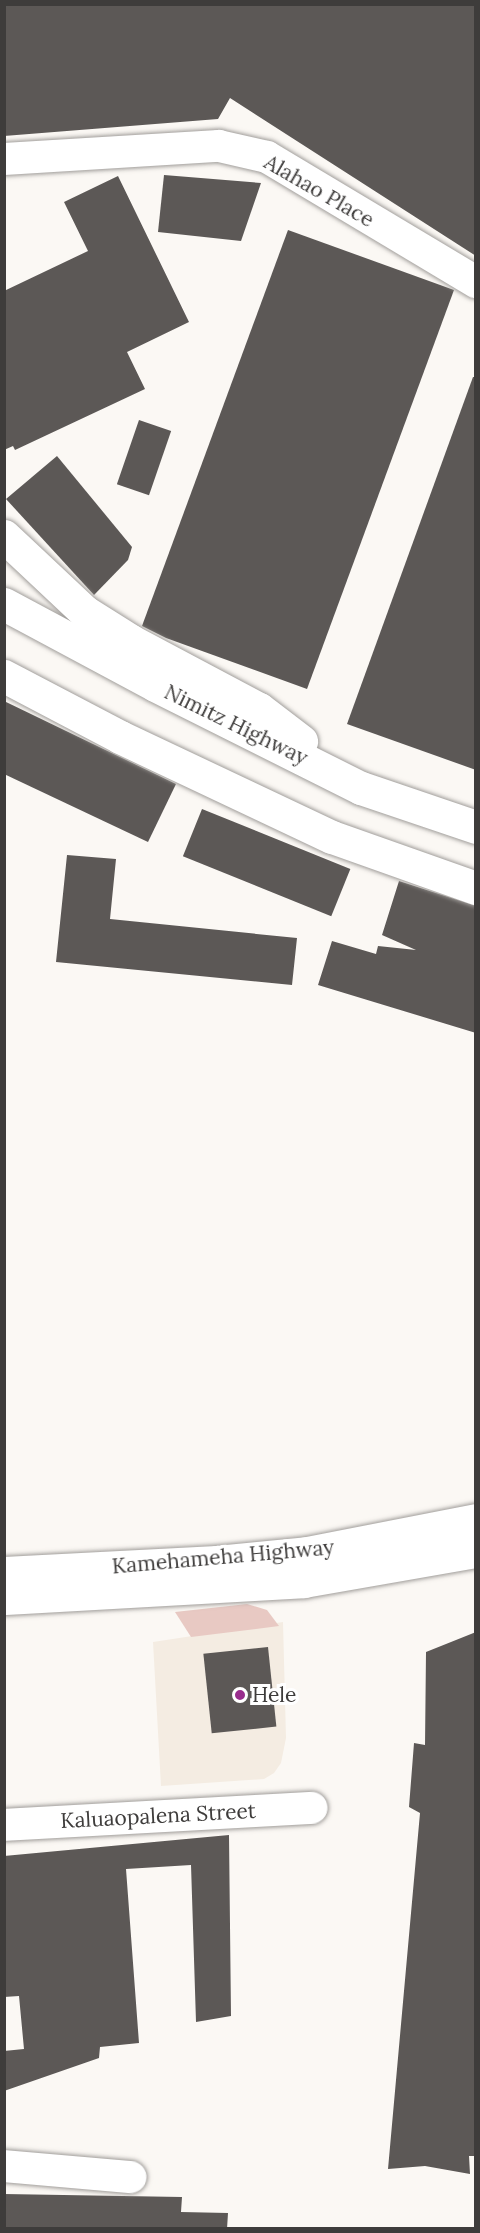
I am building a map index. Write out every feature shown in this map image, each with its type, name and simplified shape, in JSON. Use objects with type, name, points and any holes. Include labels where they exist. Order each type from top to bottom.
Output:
[{"type":"main road","points":[[4,536],[85,612],[131,641],[259,709],[361,788]]},
{"type":"main road","name":"Nimitz Highway","points":[[4,604],[155,685],[361,788],[476,827]]},
{"type":"main road","points":[[4,676],[120,737],[333,837],[476,888]]},
{"type":"main road","name":"Kamehameha Highway","points":[[4,1573],[217,1562],[307,1552],[476,1520]]},
{"type":"main road","name":"Kamehameha Highway","points":[[4,1598],[304,1581],[476,1551]]},
{"type":"street","name":"Alahao Place","points":[[4,159],[219,146],[267,157],[476,282]]},
{"type":"street","name":"Kaluaopalena Street","points":[[4,1825],[312,1808]]},
{"type":"street","points":[[4,2166],[131,2177]]},
{"type":"shaded area","points":[[247,1604],[267,1610],[279,1626],[191,1637],[175,1612]]},
{"type":"shaded area","points":[[283,1622],[286,1738],[281,1763],[274,1773],[264,1779],[161,1786],[153,1642]]},
{"type":"building","points":[[4,4],[476,4],[476,256],[230,98],[218,119],[4,136]]},
{"type":"building","points":[[164,175],[261,183],[241,241],[158,232]]},
{"type":"building","points":[[118,176],[189,322],[127,352],[145,389],[15,450],[13,446],[4,450],[4,291],[88,251],[64,202]]},
{"type":"building","points":[[288,230],[454,290],[307,689],[166,638],[142,626]]},
{"type":"building","points":[[473,377],[476,377],[476,770],[347,724]]},
{"type":"building","points":[[139,420],[171,431],[149,495],[117,484]]},
{"type":"building","points":[[57,456],[132,547],[128,560],[94,595],[6,499]]},
{"type":"building","points":[[4,701],[176,784],[148,842],[4,774]]},
{"type":"building","points":[[202,809],[350,869],[331,916],[183,856]]},
{"type":"building","points":[[67,855],[116,859],[110,919],[297,938],[292,985],[56,962]]},
{"type":"building","points":[[399,881],[476,906],[476,1033],[318,985],[332,941],[376,954],[378,946],[416,950],[382,935]]},
{"type":"building","points":[[476,1632],[476,2156],[469,2156],[470,2174],[425,2166],[388,2169],[420,1813],[409,1807],[414,1743],[425,1745],[426,1652]]},
{"type":"building","name":"Hele","points":[[268,1647],[276,1727],[212,1733],[203,1654]]},
{"type":"building","points":[[229,1835],[231,2016],[196,2022],[191,1865],[126,1869],[139,2043],[100,2047],[99,2058],[4,2091],[4,2051],[24,2049],[19,1996],[4,1997],[4,1856]]},
{"type":"building","points":[[4,2194],[182,2197],[181,2212],[228,2213],[227,2229],[4,2229]]},
{"type":"place","name":"Hele","points":[[240,1695]]}]
